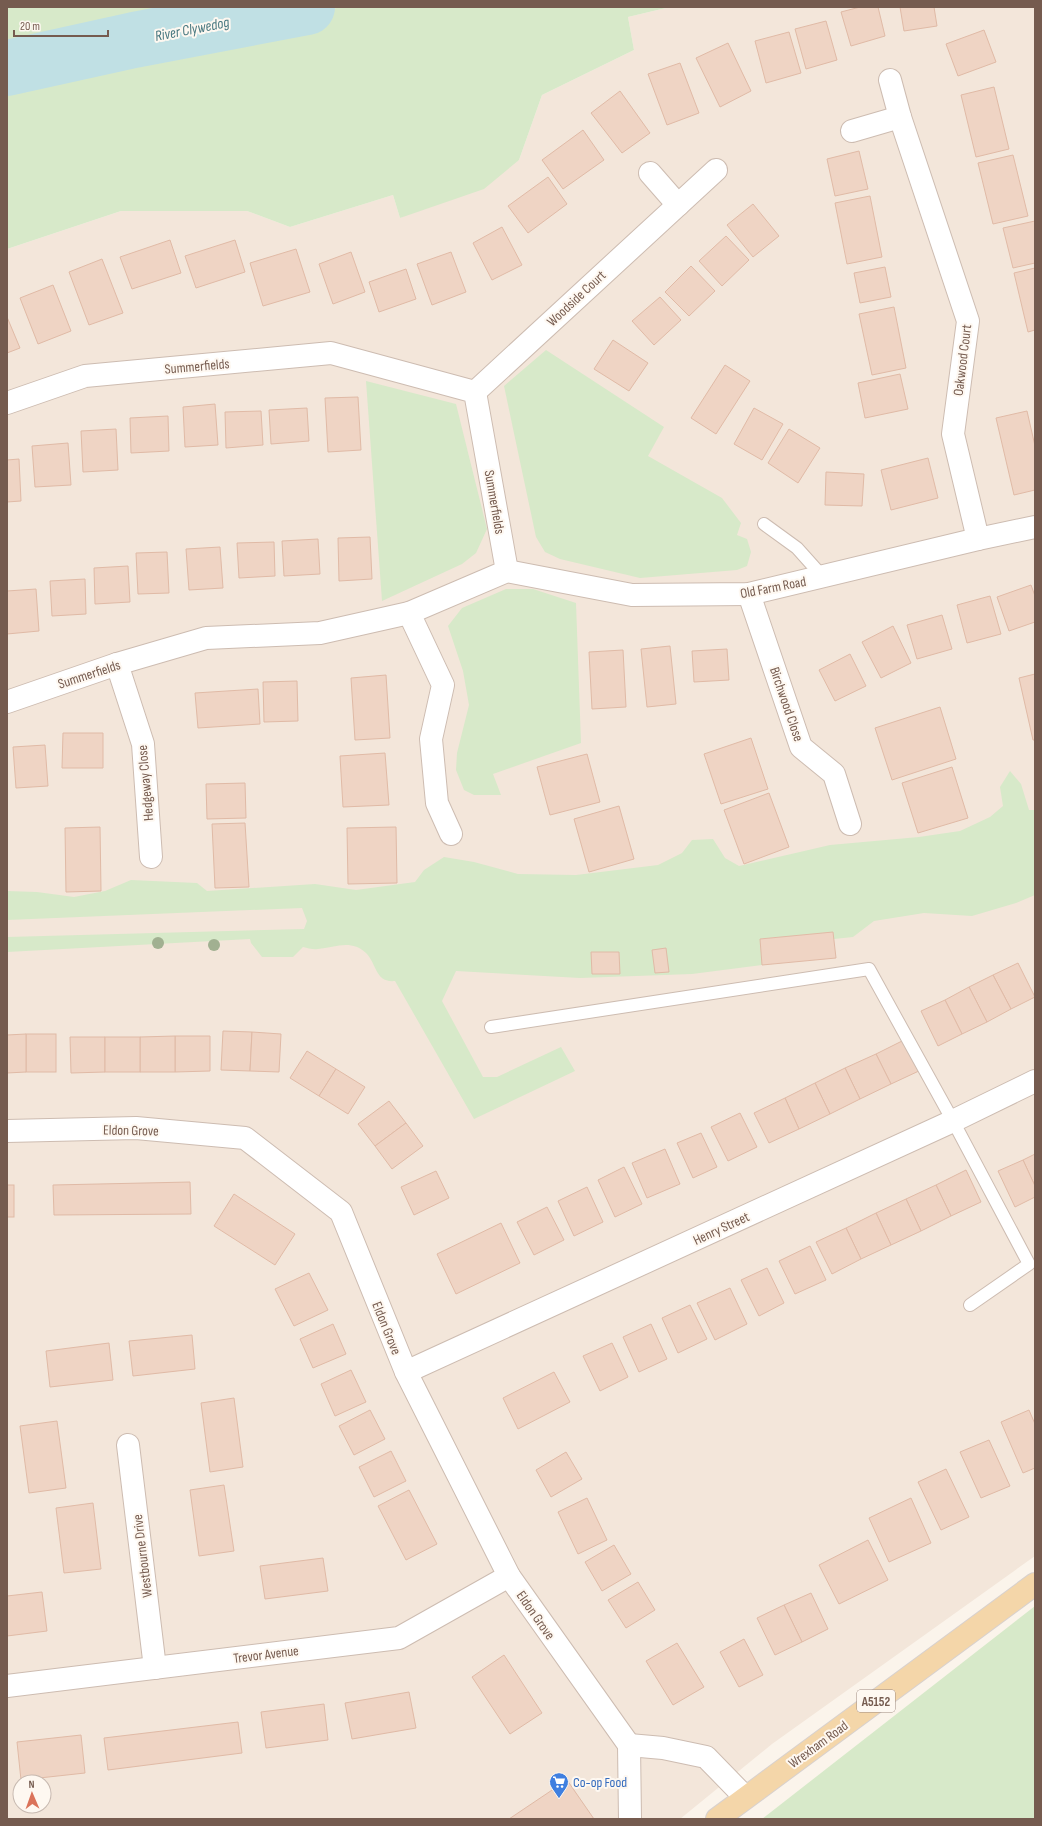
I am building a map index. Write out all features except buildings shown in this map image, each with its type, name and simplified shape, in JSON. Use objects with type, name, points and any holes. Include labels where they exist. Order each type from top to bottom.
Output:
[{"type":"main road","name":"Wrexham Road","points":[[717,1819],[1035,1584]]},
{"type":"street","name":"Oakwood Court","points":[[890,80],[900,117],[968,321],[952,434],[978,539]]},
{"type":"street","points":[[852,131],[900,117]]},
{"type":"street","name":"Woodside Court","points":[[475,392],[716,170]]},
{"type":"street","points":[[650,173],[678,205]]},
{"type":"street","name":"Summerfields","points":[[7,403],[85,376],[331,353],[475,392],[507,571],[409,613],[320,633],[206,638],[117,664],[7,702]]},
{"type":"street","name":"Old Farm Road","points":[[507,571],[632,595],[749,594],[978,539],[1035,527]]},
{"type":"street","name":"Birchwood Close","points":[[749,594],[801,747],[834,774],[850,824]]},
{"type":"street","points":[[409,613],[444,685],[431,739],[437,804],[450,834]]},
{"type":"street","name":"Hedgeway Close","points":[[117,664],[143,744],[151,857]]},
{"type":"street","name":"Henry Street","points":[[406,1372],[953,1121],[1035,1081]]},
{"type":"street","name":"Eldon Grove","points":[[7,1132],[136,1128],[245,1138],[340,1212],[406,1372],[509,1576],[629,1746]]},
{"type":"street","name":"Westbourne Drive","points":[[128,1445],[155,1668]]},
{"type":"street","name":"Trevor Avenue","points":[[7,1686],[399,1638],[509,1576]]},
{"type":"street","points":[[630,1819],[629,1746],[663,1748],[706,1757],[745,1797]]},
{"type":"lane","points":[[764,524],[797,548],[823,577]]},
{"type":"lane","points":[[491,1027],[869,969],[953,1121],[1029,1264],[970,1305]]},
{"type":"shaded area","points":[[670,7],[1035,7],[1035,1556],[772,1744],[680,1819],[7,1819],[7,249],[121,211],[247,211],[290,227],[393,195],[400,218],[519,160],[542,95],[634,50],[628,17]]},
{"type":"green space","points":[[7,7],[292,7],[277,33],[338,7],[670,7],[628,17],[634,50],[542,95],[519,160],[484,189],[400,218],[393,195],[290,227],[247,211],[121,211],[7,249]]},
{"type":"green space","points":[[546,350],[664,427],[648,456],[722,498],[741,523],[737,535],[747,539],[751,552],[747,566],[737,570],[640,578],[560,559],[545,552],[536,537],[504,386]]},
{"type":"green space","points":[[366,381],[456,404],[487,529],[476,553],[462,564],[382,601]]},
{"type":"green space","points":[[506,589],[533,589],[576,603],[581,743],[493,774],[501,795],[474,795],[464,790],[456,770],[457,753],[469,705],[463,671],[448,626],[462,608]]},
{"type":"green space","points":[[1010,771],[1021,784],[1029,810],[1035,810],[1035,895],[1016,903],[972,916],[924,913],[874,921],[853,937],[815,941],[780,937],[760,939],[762,965],[692,974],[580,978],[456,971],[442,1001],[483,1077],[497,1077],[561,1047],[575,1071],[474,1119],[395,981],[388,981],[380,976],[370,957],[355,946],[343,945],[316,949],[303,947],[293,957],[262,957],[251,943],[250,939],[7,952],[7,937],[304,929],[307,921],[302,908],[7,920],[7,891],[37,892],[74,897],[105,891],[131,880],[197,883],[207,891],[315,884],[356,890],[415,882],[424,870],[444,857],[474,862],[518,874],[576,875],[658,865],[682,853],[692,840],[713,839],[725,858],[739,866],[830,845],[919,837],[960,831],[990,817],[1003,806],[1000,787]]},
{"type":"green space","points":[[1035,1606],[1035,1819],[762,1819]]},
{"type":"waterway","name":"River Clywedog","points":[[7,68],[134,40],[307,7]]},
{"type":"place","name":"Co-op Food","points":[[559,1799]]}]
